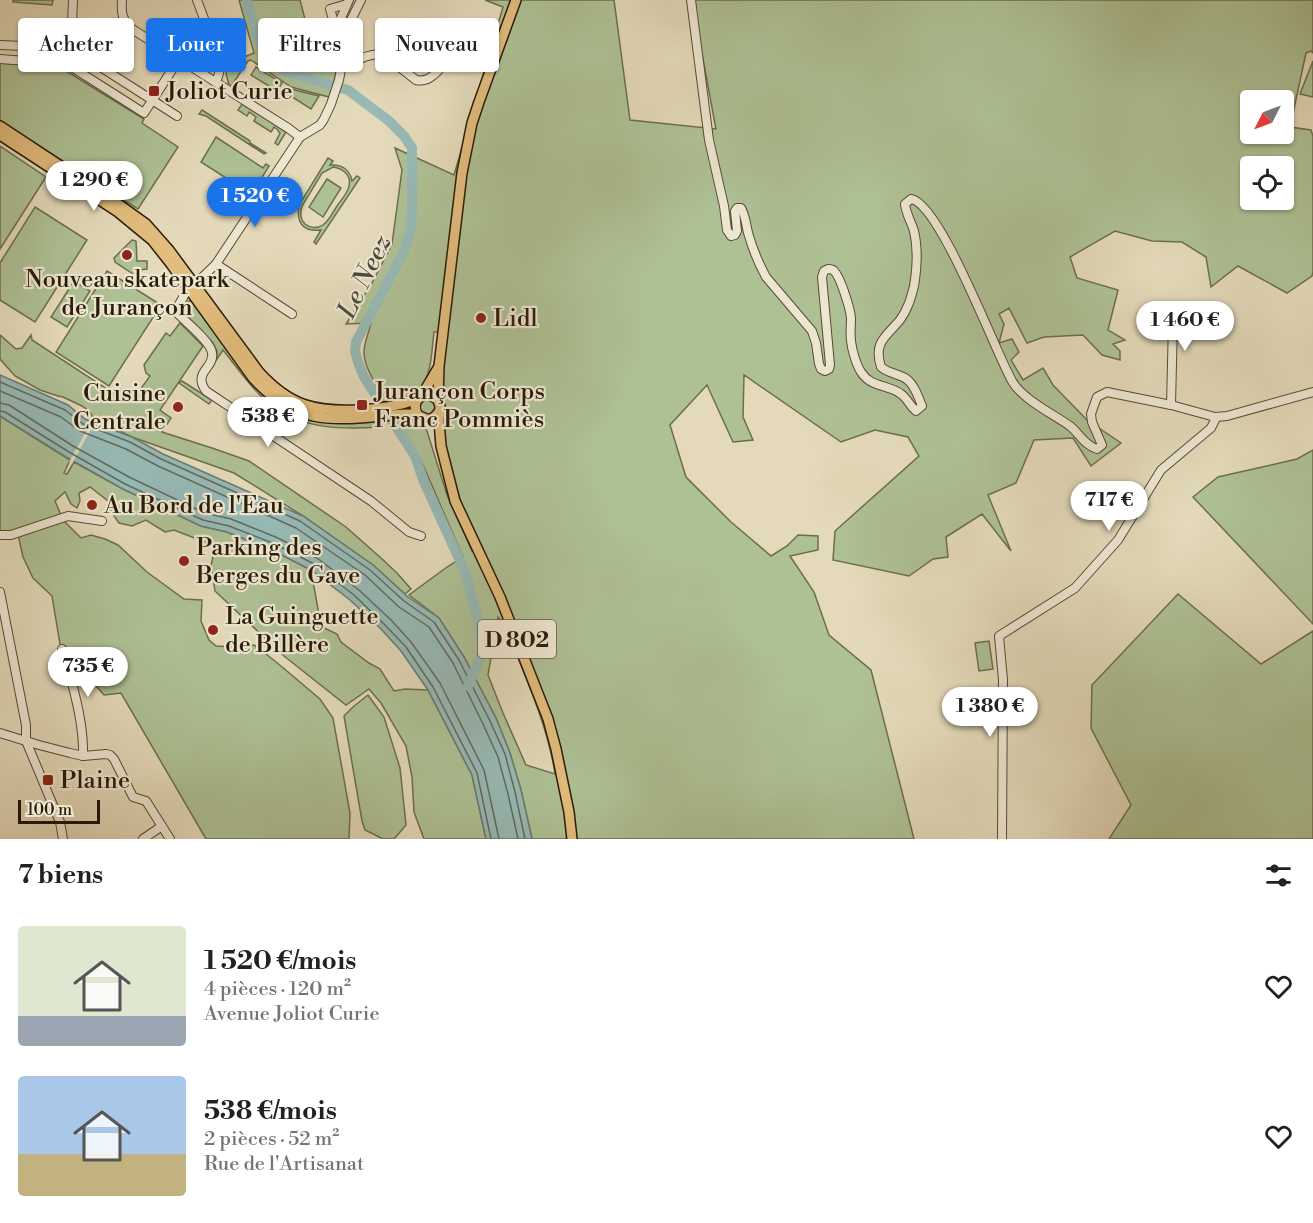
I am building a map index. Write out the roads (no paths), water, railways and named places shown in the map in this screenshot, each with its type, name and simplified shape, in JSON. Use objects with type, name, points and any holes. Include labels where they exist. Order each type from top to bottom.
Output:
[{"type":"main road","points":[[396,410],[430,419],[438,413],[440,406],[438,400],[439,366],[462,173],[472,123],[516,0]]},
{"type":"main road","points":[[0,126],[118,204],[139,219],[162,241],[253,378],[277,400],[299,412],[333,419],[396,410],[428,394],[438,400]]},
{"type":"main road","points":[[0,135],[129,220],[152,240],[192,287]]},
{"type":"main road","points":[[422,417],[415,410],[415,404],[439,366]]},
{"type":"main road","name":"D 802","points":[[438,413],[441,446],[455,501],[500,597],[548,719],[569,812],[572,839]]},
{"type":"main road","name":"D 802","points":[[422,417],[441,446]]},
{"type":"street","points":[[72,18],[73,0]]},
{"type":"street","points":[[122,0],[123,18],[126,24],[146,38]]},
{"type":"street","points":[[197,0],[221,64],[215,82]]},
{"type":"street","points":[[352,18],[361,0]]},
{"type":"street","points":[[691,0],[709,140],[727,230],[731,236],[737,231],[735,211],[741,208],[748,234],[766,277],[812,331],[821,369],[825,371],[830,365],[822,277],[828,269],[833,270],[836,274],[846,296],[850,315],[851,341],[860,370],[866,378],[877,385],[898,392],[916,411],[922,406],[908,380],[887,372],[881,367],[878,349],[880,341],[901,319],[909,306],[914,285],[917,265],[916,248],[914,231],[905,204],[911,199],[920,203],[939,228],[1012,381],[1020,392],[1072,428],[1091,448],[1097,449],[1102,445],[1091,414],[1097,397],[1107,392],[1215,417],[1227,416],[1313,392]]},
{"type":"street","points":[[333,18],[330,9],[348,2]]},
{"type":"street","points":[[341,18],[348,2]]},
{"type":"street","points":[[0,45],[18,46]]},
{"type":"street","points":[[0,59],[18,60]]},
{"type":"street","points":[[80,72],[144,113],[171,72]]},
{"type":"street","points":[[108,72],[177,116]]},
{"type":"street","points":[[199,72],[300,137]]},
{"type":"street","points":[[340,72],[332,104],[320,125],[300,137],[216,264],[179,302],[178,314],[209,345],[212,351],[212,358],[201,375],[202,386],[206,391],[371,501],[409,532],[421,536]]},
{"type":"street","points":[[406,72],[421,81],[437,72]]},
{"type":"street","points":[[216,264],[292,314]]},
{"type":"street","points":[[1165,311],[1173,322],[1171,405]]},
{"type":"street","points":[[1002,839],[1003,680],[999,636],[1076,588],[1118,540],[1161,470],[1211,428],[1215,417]]},
{"type":"street","points":[[0,535],[11,535],[68,516],[102,521]]},
{"type":"street","points":[[0,592],[26,725],[26,741],[60,822],[63,839]]},
{"type":"street","points":[[62,649],[67,656],[66,660],[81,721],[83,756]]},
{"type":"street","points":[[0,733],[83,756],[111,755],[133,797],[146,801],[170,839]]},
{"type":"street","points":[[143,839],[162,826]]},
{"type":"water","points":[[0,375],[68,405],[85,419],[132,437],[163,454],[303,516],[373,565],[408,597],[439,618],[464,657],[496,718],[510,753],[532,839],[486,839],[472,775],[428,690],[401,651],[350,600],[311,570],[272,550],[227,532],[201,526],[123,489],[0,416]]},
{"type":"waterway","name":"Le Neez","points":[[247,0],[258,39],[279,67],[287,72],[348,90],[389,121],[412,148],[411,230],[403,253],[356,342],[355,351],[364,377],[415,456],[424,482],[466,574],[483,651],[468,686]]},
{"type":"place","name":"Joliot Curie","points":[[154,91]]},
{"type":"place","name":"Nouveau skatepark de Jurançon","points":[[127,255]]},
{"type":"place","name":"Lidl","points":[[481,318]]},
{"type":"place","name":"Jurançon Corps Franc Pommiès","points":[[362,405]]},
{"type":"place","name":"Cuisine Centrale","points":[[178,407]]},
{"type":"place","name":"Au Bord de l'Eau","points":[[92,505]]},
{"type":"place","name":"Parking des Berges du Gave","points":[[184,561]]},
{"type":"place","name":"La Guinguette de Billère","points":[[213,630]]},
{"type":"place","name":"Plaine","points":[[48,780]]}]
